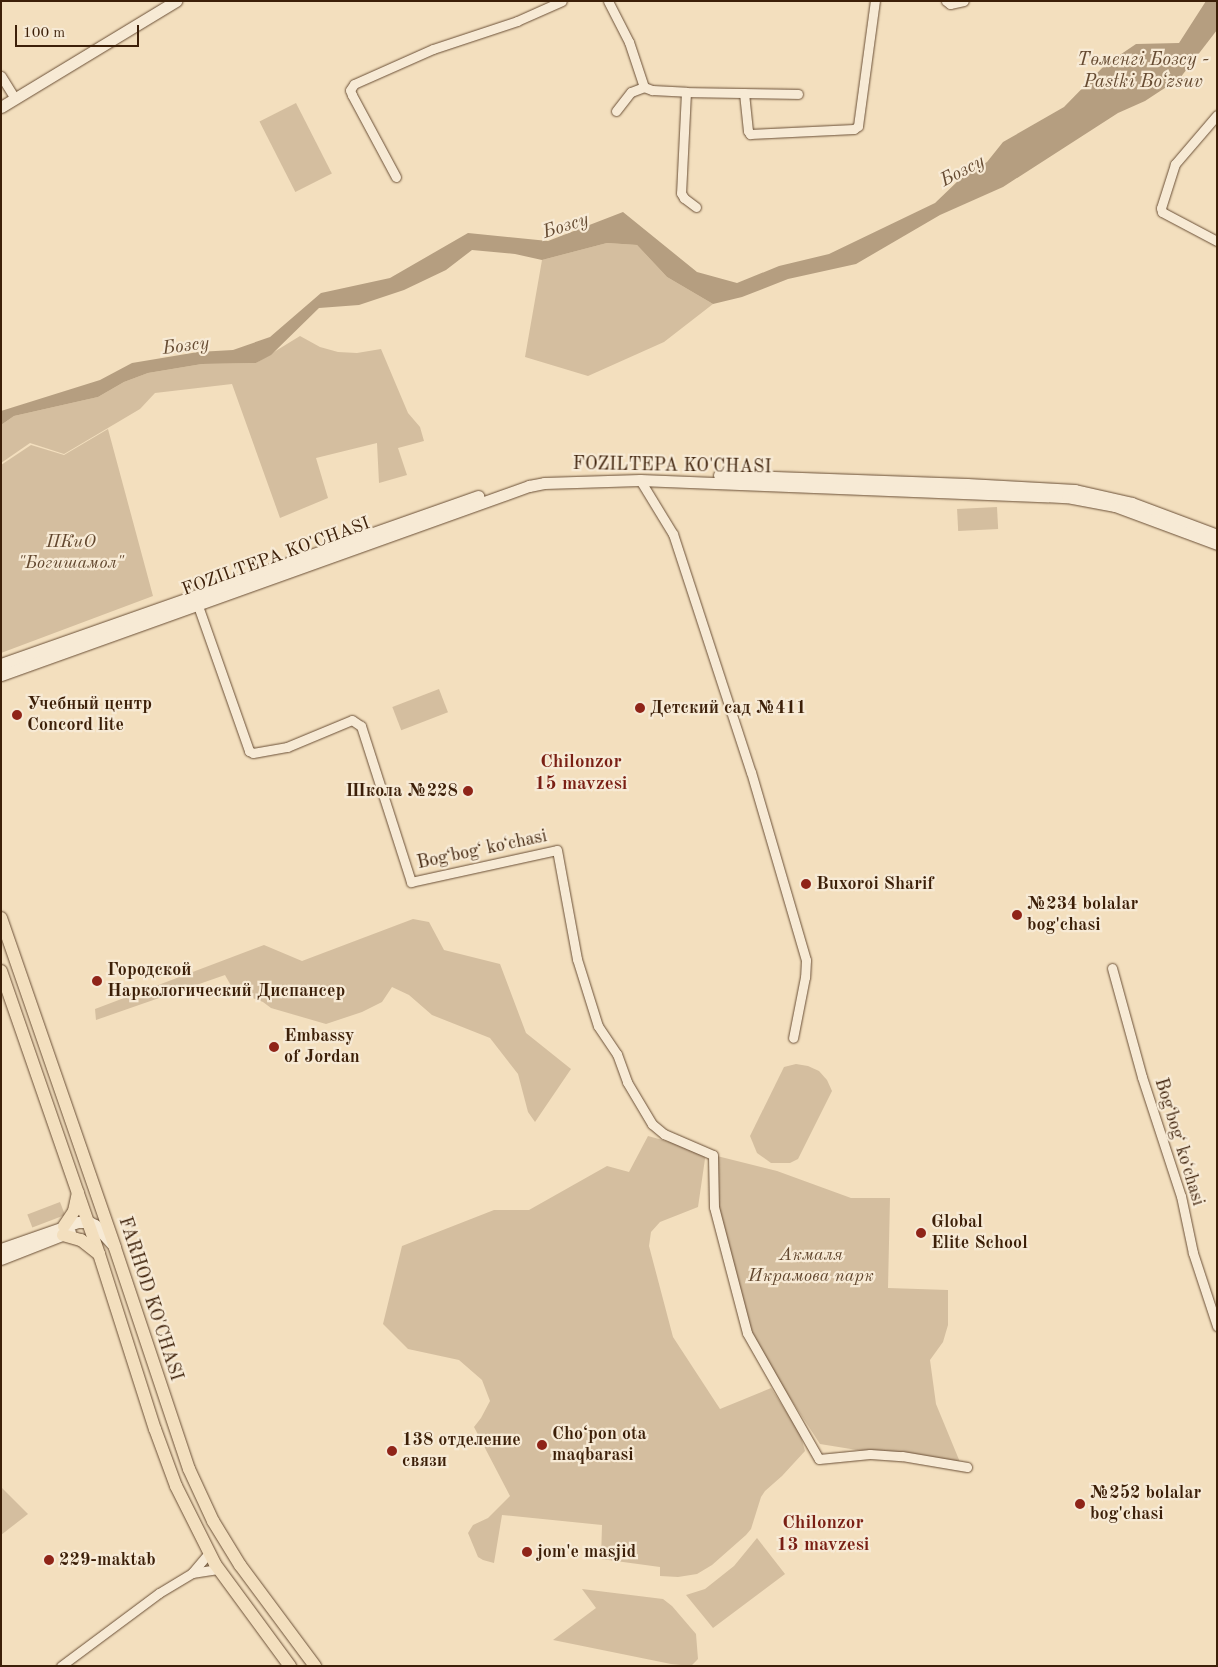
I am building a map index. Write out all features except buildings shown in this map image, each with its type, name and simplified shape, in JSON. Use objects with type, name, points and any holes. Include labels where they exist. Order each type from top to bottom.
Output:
[{"type":"main road","points":[[1,107],[176,1]]},
{"type":"main road","name":"FOZILTEPA KO'CHASI","points":[[1,664],[415,517],[526,480],[568,474],[911,481],[1075,490],[1132,503],[1217,535]]},
{"type":"main road","name":"FOZILTEPA KO'CHASI","points":[[1,674],[529,486],[568,481],[640,476],[1067,497],[1101,503],[1129,511],[1217,544]]},
{"type":"main road","name":"FARHOD KO'CHASI","points":[[1,918],[116,1248],[182,1451],[200,1495],[240,1565],[308,1663]]},
{"type":"main road","name":"FARHOD KO'CHASI","points":[[1,971],[89,1222],[169,1468],[208,1554],[290,1666]]},
{"type":"main road","points":[[1,1259],[63,1231],[74,1211],[78,1192]]},
{"type":"main road","points":[[1,1249],[89,1222],[93,1216],[98,1196]]},
{"type":"main road","points":[[89,1222],[95,1225],[116,1248]]},
{"type":"main road","points":[[63,1231],[81,1240],[99,1254]]},
{"type":"street","points":[[396,177],[352,95],[350,90],[354,84],[433,49],[517,21],[562,1]]},
{"type":"street","points":[[608,1],[629,42],[644,87]]},
{"type":"street","points":[[744,93],[748,131],[750,134],[854,129],[858,126],[875,1]]},
{"type":"street","points":[[946,1],[950,4],[964,1]]},
{"type":"street","points":[[1,76],[15,98]]},
{"type":"street","points":[[616,111],[631,92],[644,87],[652,90],[686,92],[798,94]]},
{"type":"street","points":[[686,92],[681,193],[684,198],[696,207]]},
{"type":"street","points":[[1217,115],[1175,164],[1161,208],[1162,212],[1217,241]]},
{"type":"street","points":[[640,476],[673,534],[751,772],[804,952],[806,960],[805,977],[793,1038]]},
{"type":"street","name":"Bogʻbogʻ koʻchasi","points":[[197,603],[249,751],[254,753],[287,747],[352,720],[362,726],[411,882],[557,850],[577,959],[598,1026],[617,1054],[627,1082],[652,1124],[664,1134],[713,1155],[714,1207],[747,1333],[818,1459],[870,1454],[902,1456],[967,1467]]},
{"type":"street","name":"Bogʻbogʻ koʻchasi","points":[[1112,968],[1142,1076],[1181,1196],[1193,1253],[1217,1326]]},
{"type":"street","points":[[61,1666],[159,1593],[192,1573],[208,1554]]},
{"type":"street","points":[[192,1573],[218,1569]]},
{"type":"green space","points":[[296,103],[332,173],[295,192],[259,122]]},
{"type":"green space","points":[[607,243],[637,245],[667,277],[713,304],[664,342],[588,376],[525,357],[542,260]]},
{"type":"green space","points":[[300,336],[320,347],[338,352],[357,353],[381,349],[408,413],[420,427],[424,441],[398,448],[407,475],[379,483],[377,443],[316,458],[328,498],[280,518],[232,384],[155,393],[140,409],[64,454],[30,443],[1,463],[1,425],[14,416],[98,397],[124,382],[148,373],[202,364],[256,363]]},
{"type":"green space","name":"ПКиО \"Богишамол\"","points":[[108,429],[153,596],[1,653],[1,465],[31,445],[64,455]]},
{"type":"green space","points":[[997,507],[998,529],[958,531],[957,509]]},
{"type":"green space","points":[[439,689],[448,712],[401,730],[392,707]]},
{"type":"green space","points":[[413,919],[429,922],[444,950],[500,964],[526,1033],[571,1069],[535,1122],[528,1112],[518,1074],[490,1038],[432,1015],[409,995],[392,987],[382,1002],[362,1012],[326,1024],[271,1008],[263,1002],[234,991],[225,975],[96,1020],[95,1009],[264,945],[302,961]]},
{"type":"green space","points":[[796,1064],[808,1066],[819,1071],[827,1080],[832,1091],[798,1159],[790,1163],[771,1163],[757,1153],[750,1136],[784,1067]]},
{"type":"green space","points":[[648,1136],[706,1152],[698,1207],[660,1222],[651,1232],[649,1246],[673,1337],[720,1409],[771,1388],[800,1433],[805,1451],[765,1491],[761,1497],[751,1529],[746,1535],[712,1565],[697,1574],[678,1577],[660,1576],[660,1567],[601,1559],[602,1525],[502,1515],[494,1563],[483,1560],[478,1557],[468,1533],[473,1525],[488,1518],[510,1496],[474,1427],[490,1401],[482,1380],[459,1360],[408,1349],[383,1324],[402,1246],[494,1210],[529,1210],[607,1166],[629,1172]]},
{"type":"green space","name":"Акмаля Икрамова парк","points":[[713,1155],[777,1171],[851,1198],[890,1198],[888,1288],[948,1290],[948,1325],[943,1342],[930,1360],[936,1404],[962,1467],[820,1444],[749,1335],[710,1210]]},
{"type":"green space","points":[[60,1202],[65,1215],[32,1228],[27,1215]]},
{"type":"green space","points":[[1,1489],[28,1514],[1,1535]]},
{"type":"green space","points":[[757,1538],[785,1574],[713,1628],[686,1595],[705,1589],[734,1566]]},
{"type":"green space","points":[[582,1589],[663,1599],[672,1606],[696,1634],[698,1659],[691,1666],[671,1664],[553,1640],[596,1608]]},
{"type":"water","name":"Төменгі Бозсу - Pastki Boʻzsuv","points":[[1206,1],[1217,1],[1217,30],[1180,78],[1145,101],[1118,113],[1003,187],[940,215],[856,264],[788,279],[742,297],[713,304],[667,277],[637,245],[607,243],[542,260],[515,254],[472,250],[446,270],[404,290],[359,305],[319,308],[271,355],[256,363],[202,364],[148,373],[124,382],[98,397],[14,416],[1,425],[1,411],[100,380],[132,363],[198,352],[233,350],[270,337],[321,293],[390,278],[468,233],[548,241],[623,212],[697,272],[737,283],[779,266],[829,254],[935,203],[959,180],[987,162],[1003,142],[1064,107],[1105,65],[1136,44],[1179,43]]},
{"type":"place","name":"Детский сад №411","points":[[640,708]]},
{"type":"place","name":"Учебный центр Concord lite","points":[[17,715]]},
{"type":"place","name":"Школа №228","points":[[468,791]]},
{"type":"place","name":"Buxoroi Sharif","points":[[806,884]]},
{"type":"place","name":"№234 bolalar bog'chasi","points":[[1017,915]]},
{"type":"place","name":"Городской Наркологический Диспансер","points":[[97,981]]},
{"type":"place","name":"Embassy of Jordan","points":[[274,1047]]},
{"type":"place","name":"Global Elite School","points":[[921,1233]]},
{"type":"place","name":"Choʻpon ota maqbarasi","points":[[542,1445]]},
{"type":"place","name":"138 отделение связи","points":[[392,1451]]},
{"type":"place","name":"№252 bolalar bog'chasi","points":[[1080,1504]]},
{"type":"place","name":"jom'e masjid","points":[[527,1552]]},
{"type":"place","name":"229-maktab","points":[[49,1560]]},
{"type":"district","name":"Chilonzor 15 mavzesi","points":[[581,774]]},
{"type":"district","name":"Chilonzor 13 mavzesi","points":[[823,1535]]},
{"type":"water label","name":"Бозсу","points":[[963,172]]},
{"type":"water label","name":"Бозсу","points":[[566,227]]},
{"type":"water label","name":"Бозсу","points":[[186,347]]}]
